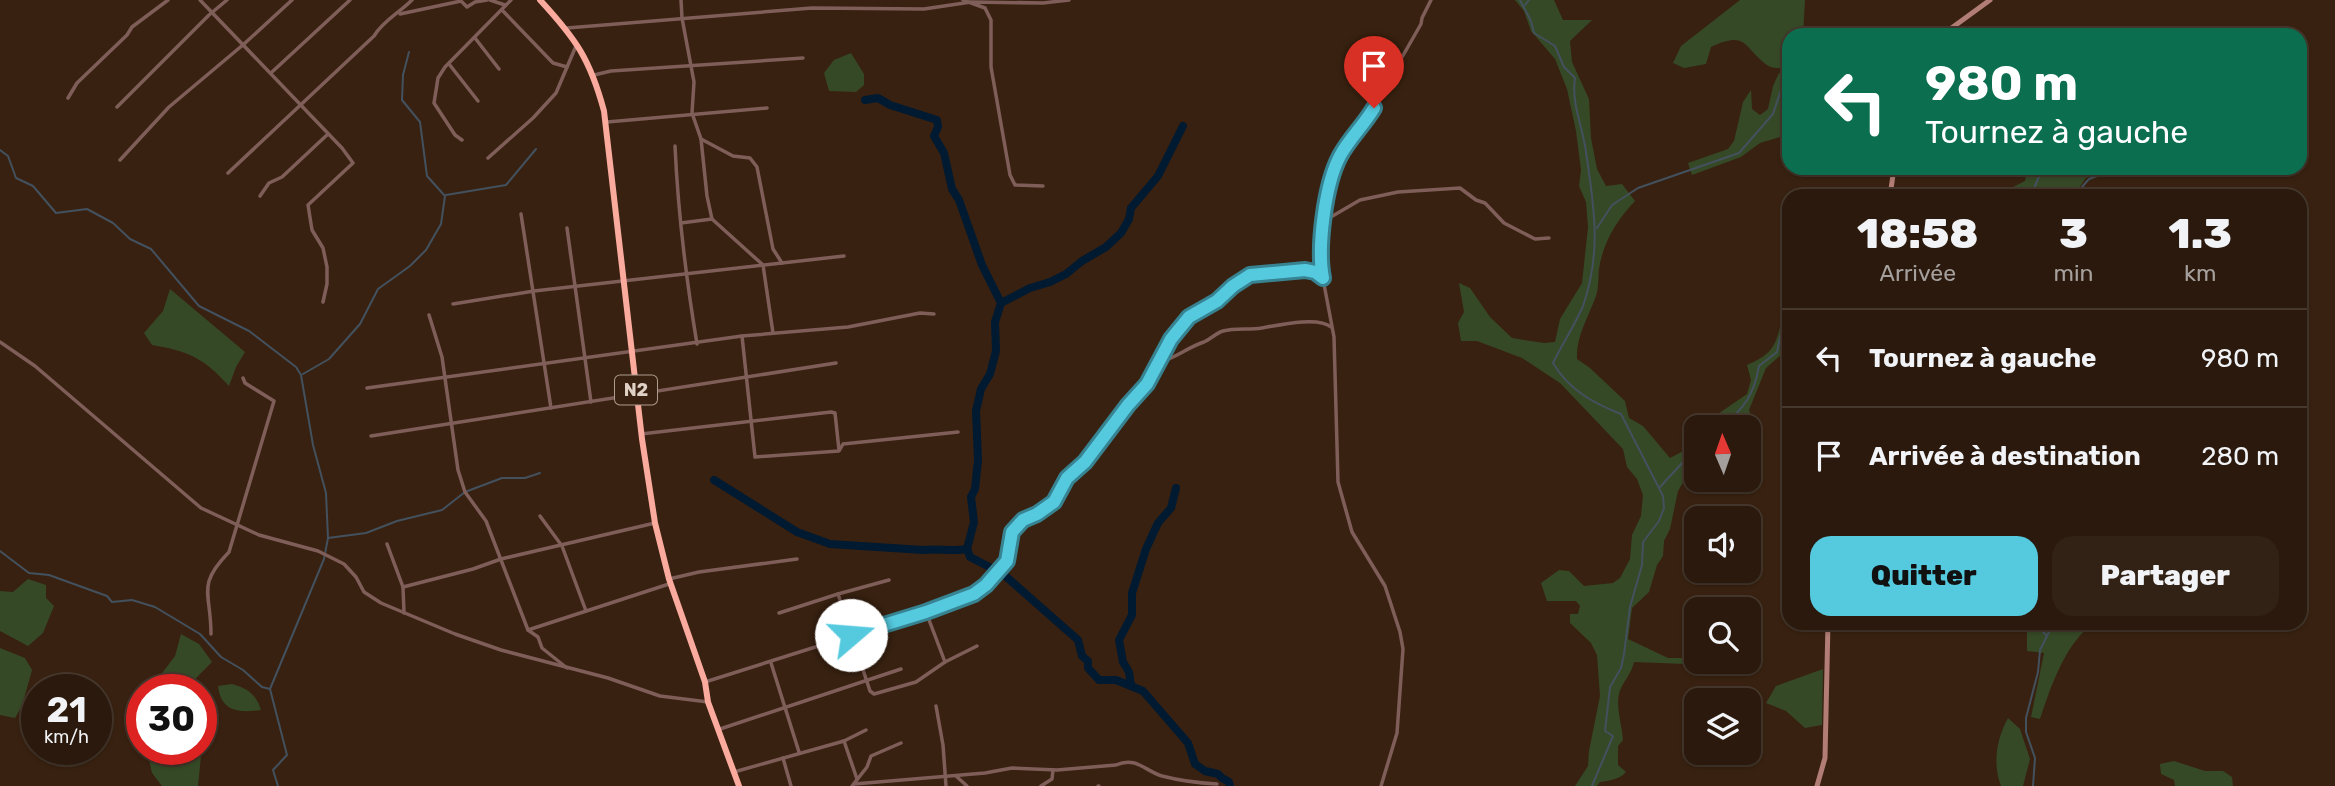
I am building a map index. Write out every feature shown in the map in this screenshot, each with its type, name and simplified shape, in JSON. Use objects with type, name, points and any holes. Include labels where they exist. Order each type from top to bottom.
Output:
[{"type":"highway","name":"N2","points":[[540,0],[576,41],[594,75],[607,122],[641,434],[655,523],[670,581],[705,682],[708,702],[739,786]]},
{"type":"main road","points":[[1952,28],[1990,0]]},
{"type":"main road","points":[[1817,786],[1825,758],[1828,630]]},
{"type":"street","points":[[68,98],[77,83],[132,27],[168,0]]},
{"type":"street","points":[[200,0],[271,72],[353,163],[308,205],[312,230],[323,248],[327,267],[323,302]]},
{"type":"street","points":[[117,107],[199,24],[227,0]]},
{"type":"street","points":[[120,160],[169,107],[292,0]]},
{"type":"street","points":[[271,72],[350,0]]},
{"type":"street","points":[[228,173],[374,36],[382,23],[412,0]]},
{"type":"street","points":[[397,14],[461,1],[467,7],[475,2],[489,0],[505,5]]},
{"type":"street","points":[[462,141],[455,135],[435,103],[438,78],[511,0]]},
{"type":"street","points":[[681,0],[694,82],[692,113],[701,139],[712,219],[763,265],[773,333]]},
{"type":"street","points":[[962,0],[985,8],[991,20],[991,67],[1010,174],[1015,185],[1043,186]]},
{"type":"street","points":[[567,28],[812,8],[923,9],[971,2],[1043,3],[1069,0]]},
{"type":"street","points":[[1381,786],[1397,733],[1403,649],[1385,586],[1352,532],[1338,482],[1334,337],[1320,263],[1330,187],[1339,158],[1383,94],[1431,0]]},
{"type":"street","points":[[502,10],[553,64],[567,67]]},
{"type":"street","points":[[475,38],[499,69]]},
{"type":"street","points":[[488,158],[533,118],[555,93],[576,41]]},
{"type":"street","points":[[594,75],[611,71],[803,58]]},
{"type":"street","points":[[449,64],[478,101]]},
{"type":"street","points":[[607,122],[766,108]]},
{"type":"street","points":[[260,196],[269,183],[282,177],[328,134]]},
{"type":"street","points":[[701,139],[733,156],[750,158],[757,167],[773,249],[782,263]]},
{"type":"street","points":[[675,146],[686,273],[697,344]]},
{"type":"street","points":[[1324,221],[1360,200],[1398,192],[1460,188],[1476,201],[1485,203],[1504,223],[1535,239],[1549,238]]},
{"type":"street","points":[[522,214],[551,408]]},
{"type":"street","points":[[681,223],[712,219]]},
{"type":"street","points":[[567,228],[591,402]]},
{"type":"street","points":[[453,304],[686,273],[844,256]]},
{"type":"street","points":[[705,682],[771,663],[974,594],[1007,561],[1012,532],[1023,520],[1054,502],[1067,478],[1085,462],[1147,384],[1171,339],[1189,317],[1217,301],[1250,275],[1305,270],[1315,272],[1323,278]]},
{"type":"street","points":[[367,388],[742,336],[848,327],[920,313],[934,314]]},
{"type":"street","points":[[429,315],[442,357],[458,470],[464,492],[486,521],[528,629],[538,637],[542,648],[568,669]]},
{"type":"street","points":[[1160,362],[1174,358],[1222,331],[1263,328],[1274,324],[1321,322],[1331,327]]},
{"type":"street","points":[[742,336],[755,457],[839,451]]},
{"type":"street","points":[[0,342],[46,375],[201,508],[237,526],[291,546],[318,551],[344,564],[356,577],[364,593],[404,613],[490,646],[608,678],[660,696],[708,702]]},
{"type":"street","points":[[371,436],[836,363]]},
{"type":"street","points":[[211,634],[211,612],[206,585],[214,568],[229,552],[274,401],[245,383],[243,378]]},
{"type":"street","points":[[641,434],[750,420],[835,413],[839,451]]},
{"type":"street","points":[[839,451],[843,444],[958,432]]},
{"type":"street","points":[[540,516],[562,546],[586,611]]},
{"type":"street","points":[[403,587],[501,559],[655,523]]},
{"type":"street","points":[[387,544],[403,587],[404,613]]},
{"type":"street","points":[[528,629],[699,572],[797,559]]},
{"type":"street","points":[[779,613],[889,579]]},
{"type":"street","points":[[838,594],[865,681],[874,694],[916,682],[945,662],[977,646]]},
{"type":"street","points":[[926,612],[945,662]]},
{"type":"street","points":[[771,663],[799,752]]},
{"type":"street","points":[[720,729],[901,669]]},
{"type":"street","points":[[936,706],[943,745],[946,786]]},
{"type":"street","points":[[734,772],[844,741],[866,730]]},
{"type":"street","points":[[844,741],[858,779]]},
{"type":"street","points":[[853,785],[871,756],[901,743]]},
{"type":"street","points":[[783,758],[791,786]]},
{"type":"street","points":[[853,785],[957,776],[1012,768],[1053,770],[1116,765],[1125,761],[1141,763],[1158,775],[1170,778],[1195,783],[1217,783]]},
{"type":"street","points":[[1041,786],[1052,779],[1053,770]]},
{"type":"street","points":[[957,776],[967,786]]},
{"type":"green space","points":[[1515,0],[1554,0],[1563,20],[1592,20],[1570,41],[1572,62],[1589,99],[1591,138],[1597,169],[1606,186],[1622,184],[1635,201],[1607,241],[1599,269],[1597,293],[1580,335],[1577,359],[1625,401],[1629,418],[1643,426],[1670,458],[1684,451],[1684,481],[1678,491],[1670,529],[1664,541],[1663,556],[1657,565],[1649,592],[1632,608],[1628,639],[1668,658],[1684,658],[1684,664],[1634,662],[1618,700],[1623,740],[1618,746],[1618,765],[1626,772],[1618,778],[1600,782],[1597,786],[1575,786],[1588,766],[1600,696],[1597,655],[1591,643],[1570,623],[1570,614],[1578,614],[1580,606],[1576,601],[1547,601],[1541,583],[1559,570],[1569,571],[1584,586],[1613,583],[1620,578],[1630,559],[1632,535],[1641,516],[1643,495],[1637,479],[1627,467],[1623,449],[1560,383],[1522,358],[1477,341],[1461,341],[1458,323],[1464,312],[1459,283],[1470,288],[1490,317],[1512,338],[1555,342],[1560,319],[1582,283],[1588,227],[1586,202],[1579,186],[1581,170],[1576,131],[1567,89],[1555,59],[1531,31],[1524,11]]},
{"type":"green space","points":[[1740,0],[1805,0],[1803,28],[1782,28],[1782,69],[1769,66],[1738,40],[1711,47],[1706,64],[1684,68],[1673,63],[1681,46]]},
{"type":"green space","points":[[851,53],[864,74],[864,85],[856,92],[829,91],[824,73],[834,60]]},
{"type":"green space","points":[[1779,73],[1782,73],[1782,136],[1760,143],[1741,157],[1692,175],[1688,163],[1728,149],[1734,141],[1743,102],[1751,90],[1752,109],[1760,115],[1768,109]]},
{"type":"green space","points":[[2026,175],[2095,175],[2086,178],[2078,189],[2009,189],[2025,181]]},
{"type":"green space","points":[[170,289],[245,352],[229,386],[195,357],[152,345],[144,333],[163,311]]},
{"type":"green space","points":[[1780,327],[1782,354],[1766,368],[1749,410],[1751,415],[1716,415],[1747,394],[1751,380],[1747,365],[1770,351]]},
{"type":"green space","points":[[28,579],[46,585],[46,598],[54,606],[43,633],[28,646],[0,631],[0,591],[13,592]]},
{"type":"green space","points":[[2027,630],[2086,630],[2060,666],[2040,719],[2031,717],[2044,653],[2027,651]]},
{"type":"green space","points":[[181,634],[199,644],[212,662],[200,674],[162,674],[175,656]]},
{"type":"green space","points":[[0,648],[25,658],[32,670],[31,674],[21,674],[21,708],[15,718],[0,715]]},
{"type":"green space","points":[[1823,669],[1822,725],[1805,728],[1786,711],[1766,703],[1776,686]]},
{"type":"green space","points":[[232,684],[250,692],[261,710],[239,711],[227,706],[218,686]]},
{"type":"green space","points":[[2008,718],[2020,729],[2030,759],[2023,786],[2001,786],[1998,777],[1997,751]]},
{"type":"green space","points":[[2174,761],[2205,771],[2223,771],[2232,777],[2233,786],[2175,786],[2174,780],[2161,774],[2160,764]]},
{"type":"green space","points":[[150,765],[200,765],[198,786],[162,786],[152,773]]},
{"type":"waterway","points":[[1520,0],[1534,33],[1555,46],[1564,67],[1575,78],[1575,97],[1585,143],[1594,210],[1593,266],[1589,286],[1580,313],[1553,363],[1574,388],[1621,414],[1663,496],[1664,508],[1659,521],[1643,542],[1642,565],[1630,607],[1621,668],[1610,687],[1605,731],[1613,736],[1592,786]]},
{"type":"waterway","points":[[1525,5],[1529,0]]},
{"type":"waterway","points":[[303,374],[329,359],[360,324],[378,289],[410,266],[426,250],[441,224],[445,196],[427,176],[420,122],[402,100],[403,75],[409,52]]},
{"type":"waterway","points":[[1781,68],[1782,76]]},
{"type":"waterway","points":[[1597,228],[1612,205],[1638,188],[1739,153],[1773,114],[1782,87]]},
{"type":"waterway","points":[[865,100],[878,98],[890,105],[937,120],[938,127],[934,136],[944,153],[952,189],[959,200],[982,265],[1001,303],[995,322],[996,351],[990,374],[981,389],[976,411],[978,460],[975,489],[971,497],[974,522],[967,549],[970,557],[1003,574],[1078,640],[1082,656],[1088,661],[1088,668],[1099,680],[1116,680],[1143,691],[1188,743],[1195,764],[1205,771],[1218,774],[1229,782],[1230,786]]},
{"type":"waterway","points":[[1001,303],[1066,274],[1106,247],[1121,233],[1129,219],[1131,208],[1158,176],[1183,126]]},
{"type":"waterway","points":[[446,195],[506,185],[536,149]]},
{"type":"waterway","points":[[0,150],[8,156],[16,178],[33,186],[56,213],[87,209],[113,223],[130,239],[151,249],[199,306],[249,331],[296,367],[301,375],[313,445],[326,493],[328,538],[324,559],[270,689],[287,755],[273,770],[278,786]]},
{"type":"waterway","points":[[2034,189],[2040,175]]},
{"type":"waterway","points":[[2080,189],[2089,179],[2100,175]]},
{"type":"waterway","points":[[1735,415],[1747,400],[1759,366],[1777,352],[1782,329]]},
{"type":"waterway","points":[[1660,487],[1684,461]]},
{"type":"waterway","points":[[328,538],[366,533],[397,521],[442,510],[465,492],[502,478],[525,478],[540,473]]},
{"type":"waterway","points":[[714,480],[797,532],[830,544],[923,550],[967,549]]},
{"type":"waterway","points":[[1131,685],[1119,640],[1132,615],[1132,593],[1146,549],[1158,523],[1171,508],[1176,488]]},
{"type":"waterway","points":[[0,551],[29,573],[49,575],[107,596],[112,602],[132,600],[155,607],[200,634],[221,657],[243,670],[262,687],[270,689]]},
{"type":"waterway","points":[[2041,630],[2046,635]]},
{"type":"waterway","points":[[2033,786],[2035,758],[2026,732],[2026,718],[2038,672],[2040,650],[2051,630]]},
{"type":"route","points":[[851,635],[926,612],[974,594],[986,585],[1007,561],[1012,532],[1023,520],[1054,502],[1067,478],[1085,462],[1147,384],[1171,339],[1189,317],[1217,301],[1250,275],[1305,270],[1315,272],[1323,278],[1320,263],[1321,238],[1334,172],[1339,158],[1374,108]]}]
